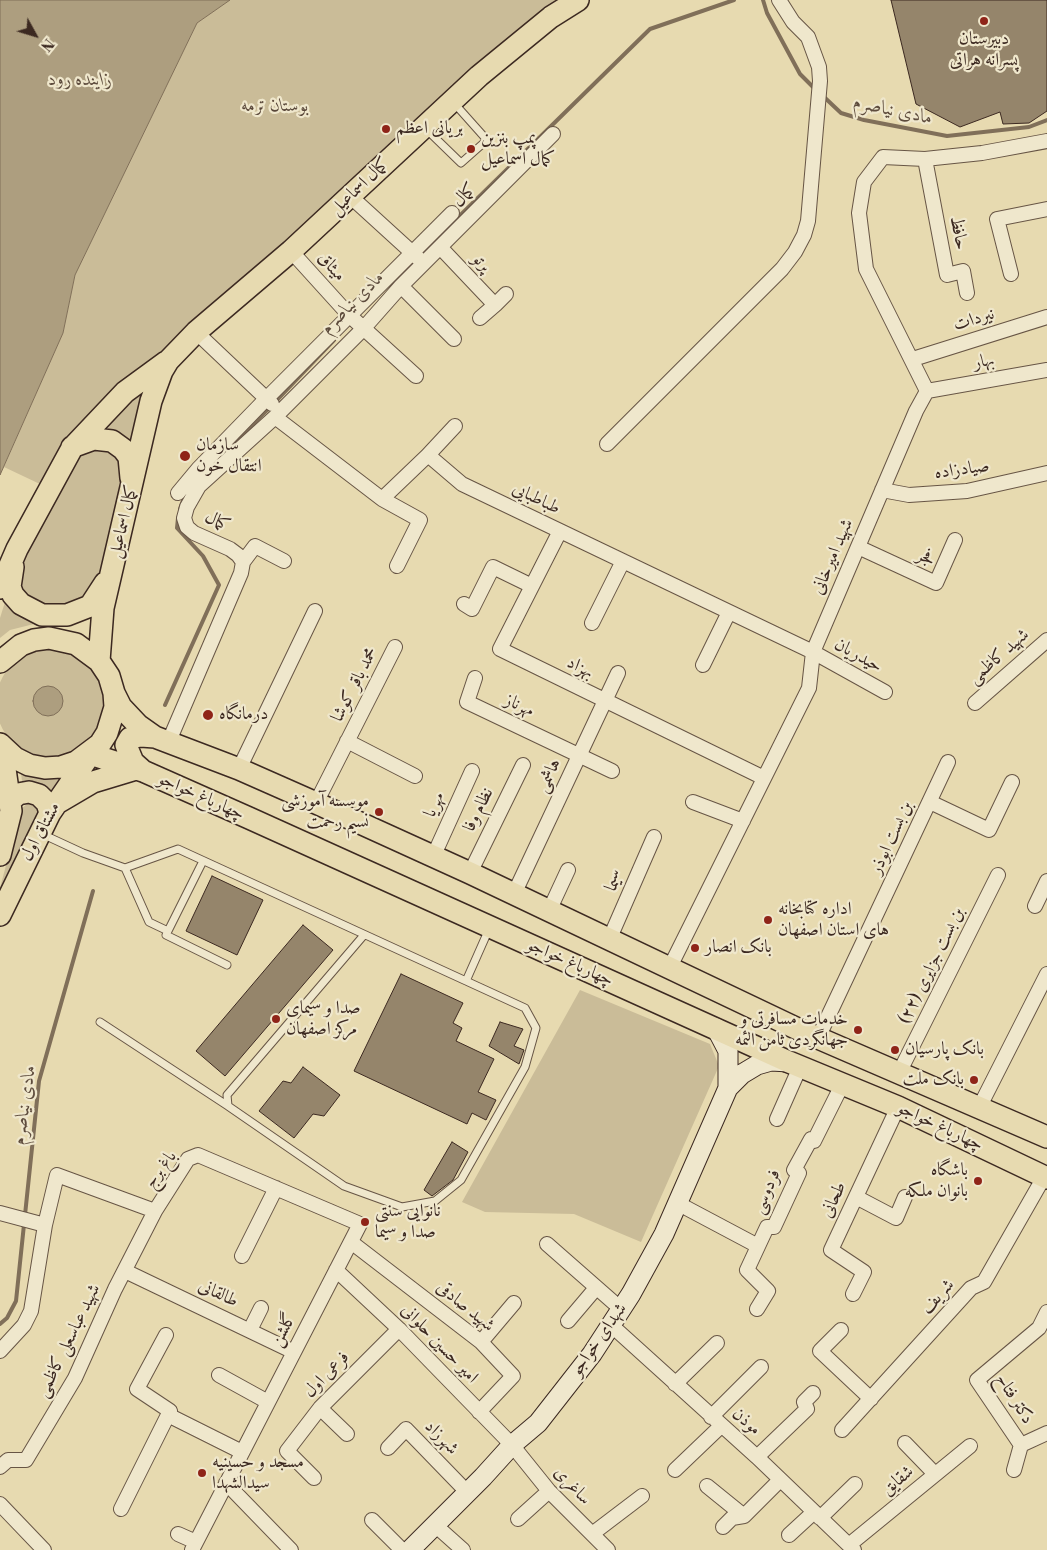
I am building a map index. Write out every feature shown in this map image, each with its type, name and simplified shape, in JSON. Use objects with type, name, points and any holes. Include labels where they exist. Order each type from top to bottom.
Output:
[{"type":"main road","name":"کمال اسماعیل","points":[[0,588],[17,549],[72,448],[125,392],[170,359],[196,332],[291,252],[452,101],[517,43],[551,17],[578,0]]},
{"type":"main road","name":"کمال اسماعیل","points":[[99,661],[100,624],[151,401],[162,371],[170,359]]},
{"type":"main road","points":[[72,448],[94,439],[112,441],[124,449],[131,466],[131,494]]},
{"type":"main road","points":[[17,549],[10,587],[21,604],[42,615],[67,615],[90,606],[98,596],[112,570]]},
{"type":"main road","points":[[0,662],[21,645],[49,638],[76,644],[99,661],[109,676],[114,693]]},
{"type":"main road","name":"چهارباغ خواجو","points":[[114,693],[128,715],[162,739],[316,802],[433,857],[470,872],[731,998],[1047,1137]]},
{"type":"main road","name":"مشتاق اول","points":[[0,915],[39,832],[52,809],[107,733],[114,714],[114,693]]},
{"type":"main road","points":[[10,801],[18,794],[29,792],[43,799],[52,809],[93,782],[139,770],[133,762],[126,745],[130,738],[141,736],[162,739]]},
{"type":"main road","points":[[1,746],[22,761],[45,768],[61,767],[76,762],[90,754]]},
{"type":"main road","name":"مشتاق اول","points":[[0,855],[8,826],[10,801],[1,746]]},
{"type":"main road","name":"چهارباغ خواجو","points":[[90,754],[139,770],[716,1028],[794,1065],[898,1107],[1045,1178]]},
{"type":"main road","points":[[728,1088],[728,1051],[713,1019],[715,1010],[722,1001],[731,998]]},
{"type":"main road","points":[[728,1088],[742,1074],[757,1065],[771,1061],[794,1065],[804,1051],[810,1034]]},
{"type":"main road","name":"شهدای خواجو","points":[[410,1550],[468,1493],[512,1445],[538,1423],[592,1354],[621,1309],[664,1234],[728,1088]]},
{"type":"street","points":[[607,444],[782,269],[795,252],[808,221],[819,92],[819,67],[808,37],[793,22],[779,0]]},
{"type":"street","name":"کمال","points":[[243,562],[230,549],[194,533],[187,527],[184,518],[187,507],[199,486],[277,415],[363,329],[423,263],[553,134]]},
{"type":"street","points":[[927,391],[866,268],[859,213],[864,182],[882,157],[924,159],[982,153],[1047,141]]},
{"type":"street","name":"حافظ","points":[[924,159],[946,275],[963,272],[968,293]]},
{"type":"street","points":[[350,196],[423,263]]},
{"type":"street","points":[[1011,274],[997,219],[1047,208]]},
{"type":"street","points":[[178,493],[198,469],[266,399],[452,213]]},
{"type":"street","name":"پرتو","points":[[440,247],[495,305]]},
{"type":"street","name":"میثاق","points":[[291,252],[363,329],[416,376]]},
{"type":"street","points":[[401,286],[454,339]]},
{"type":"street","points":[[480,318],[506,294]]},
{"type":"street","name":"نیردات","points":[[912,359],[1047,317]]},
{"type":"street","points":[[196,332],[266,399],[277,415],[382,499],[420,520],[397,566]]},
{"type":"street","name":"بهار","points":[[927,391],[1047,370]]},
{"type":"street","name":"شهید امیرخانی","points":[[670,969],[809,688],[813,652],[916,411],[927,391]]},
{"type":"street","points":[[382,499],[455,426]]},
{"type":"street","name":"طباطبایی","points":[[428,455],[462,484],[813,652]]},
{"type":"street","name":"صیادزاده","points":[[882,490],[909,494],[967,491],[1047,473]]},
{"type":"street","name":"بهزاد","points":[[560,531],[500,650],[764,778]]},
{"type":"street","name":"فجر","points":[[858,547],[936,583],[955,540]]},
{"type":"street","points":[[162,739],[241,573],[243,562],[255,546],[284,561]]},
{"type":"street","points":[[592,623],[622,561]]},
{"type":"street","points":[[464,604],[472,609],[493,568],[532,586]]},
{"type":"street","points":[[239,769],[316,611]]},
{"type":"street","points":[[703,665],[729,612]]},
{"type":"street","name":"شهید کاظمی","points":[[975,702],[1047,640]]},
{"type":"street","name":"محمد باقر کوشا","points":[[316,802],[395,647]]},
{"type":"street","name":"حیدریان","points":[[813,652],[885,692]]},
{"type":"street","name":"هاشمی","points":[[514,894],[618,673]]},
{"type":"street","name":"مهرناز","points":[[475,678],[466,702],[579,755]]},
{"type":"street","name":"محمد باقر کوشا","points":[[347,741],[415,776]]},
{"type":"street","points":[[579,755],[612,771]]},
{"type":"street","name":"بن بست ابوذر","points":[[810,1034],[930,802],[948,762]]},
{"type":"street","name":"نظام وفا","points":[[470,872],[523,764]]},
{"type":"street","name":"مهریا","points":[[433,857],[472,770]]},
{"type":"street","points":[[930,802],[989,830],[1012,782]]},
{"type":"street","points":[[693,802],[743,821]]},
{"type":"street","name":"سیما","points":[[609,940],[654,837]]},
{"type":"street","points":[[549,911],[568,870]]},
{"type":"street","name":"بن بست جزایری (۲۲)","points":[[899,1073],[998,875]]},
{"type":"street","points":[[1035,906],[1047,882]]},
{"type":"street","points":[[979,1108],[1047,974]]},
{"type":"street","points":[[777,1119],[794,1065]]},
{"type":"street","name":"فردوسی","points":[[756,1309],[768,1291],[747,1270],[768,1227],[774,1227],[799,1173],[794,1170],[811,1139],[814,1141],[842,1085]]},
{"type":"street","name":"طحانی","points":[[853,1294],[864,1272],[831,1250],[898,1107]]},
{"type":"street","name":"باغ برج","points":[[45,1225],[57,1175],[155,1211],[188,1159],[198,1155],[360,1224]]},
{"type":"street","name":"شریف","points":[[842,1430],[971,1288],[984,1282],[1045,1178]]},
{"type":"street","points":[[242,1256],[276,1188]]},
{"type":"street","points":[[856,1197],[896,1218],[905,1197]]},
{"type":"street","points":[[677,1203],[758,1246]]},
{"type":"street","name":"شهید عباسعلی کاظمی","points":[[0,1467],[8,1460],[26,1460],[75,1378],[155,1211]]},
{"type":"street","points":[[0,1351],[24,1325],[31,1311],[45,1225],[4,1215]]},
{"type":"street","name":"گلشن","points":[[194,1546],[360,1224]]},
{"type":"street","name":"شهید صادقی","points":[[351,1242],[481,1342],[513,1376],[479,1412]]},
{"type":"street","points":[[547,1244],[621,1309]]},
{"type":"street","name":"امیر حسین حلوانی","points":[[336,1270],[399,1329],[512,1445]]},
{"type":"street","name":"طالقانی","points":[[125,1271],[294,1352]]},
{"type":"street","points":[[568,1321],[596,1288]]},
{"type":"street","points":[[481,1342],[514,1303]]},
{"type":"street","points":[[250,1330],[260,1308]]},
{"type":"street","name":"دکتر فتاح","points":[[1047,1312],[1039,1328],[977,1380],[1021,1445],[1047,1433]]},
{"type":"street","name":"موذن","points":[[610,1325],[757,1458],[852,1548]]},
{"type":"street","name":"فرعی اول","points":[[314,1478],[287,1451],[320,1408],[399,1329]]},
{"type":"street","points":[[841,1330],[820,1351],[870,1399]]},
{"type":"street","points":[[121,1509],[170,1411],[137,1388],[166,1335]]},
{"type":"street","points":[[675,1384],[717,1343]]},
{"type":"street","points":[[675,1470],[761,1367]]},
{"type":"street","points":[[219,1375],[268,1402]]},
{"type":"street","points":[[757,1458],[807,1409],[804,1402],[812,1393]]},
{"type":"street","points":[[320,1408],[347,1434]]},
{"type":"street","points":[[168,1415],[242,1452]]},
{"type":"street","name":"شهرزاد","points":[[388,1448],[406,1429],[468,1493]]},
{"type":"street","points":[[905,1443],[935,1474]]},
{"type":"street","name":"ساغری","points":[[512,1445],[549,1491],[608,1550]]},
{"type":"street","points":[[1014,1470],[1021,1445]]},
{"type":"street","name":"شقایق","points":[[852,1548],[935,1474],[970,1446]]},
{"type":"street","points":[[723,1526],[732,1518],[744,1516],[780,1480]]},
{"type":"street","points":[[226,1483],[291,1550]]},
{"type":"street","points":[[789,1535],[855,1484]]},
{"type":"street","points":[[707,1486],[744,1516]]},
{"type":"street","points":[[518,1519],[549,1491]]},
{"type":"street","points":[[592,1534],[642,1496]]},
{"type":"street","points":[[0,1504],[44,1550]]},
{"type":"street","points":[[372,1520],[402,1550]]},
{"type":"street","points":[[435,1526],[463,1550]]},
{"type":"street","points":[[178,1534],[194,1546]]},
{"type":"lane","points":[[425,128],[461,163],[487,140],[452,101]]},
{"type":"lane","points":[[39,832],[83,853],[125,868],[178,849],[525,1008],[536,1028],[525,1067],[461,1180],[434,1200],[402,1207],[344,1186],[228,1106],[100,1022]]},
{"type":"lane","points":[[202,861],[166,936],[227,965]]},
{"type":"lane","points":[[125,868],[149,922],[168,931]]},
{"type":"lane","points":[[466,981],[490,927]]},
{"type":"lane","points":[[228,1106],[227,1095],[364,935]]},
{"type":"green space","name":"بوستان ترمه","points":[[230,0],[561,0],[412,127],[42,485],[4,467],[63,333],[75,275],[197,23]]},
{"type":"green space","points":[[152,375],[133,445],[98,429]]},
{"type":"green space","points":[[89,448],[109,451],[119,459],[124,478],[97,586],[73,606],[37,605],[20,589],[20,561],[72,461]]},
{"type":"green space","points":[[6,599],[38,623],[10,630],[0,638],[0,618]]},
{"type":"green space","points":[[50,649],[71,653],[88,665],[100,682],[104,703],[100,724],[88,741],[71,753],[50,757],[29,753],[12,741],[0,724],[-4,703],[0,682],[12,665],[29,653]]},
{"type":"green space","points":[[21,773],[61,778],[50,799],[23,789]]},
{"type":"green space","points":[[27,804],[34,806],[41,814],[0,888],[21,809]]},
{"type":"green space","points":[[580,990],[710,1044],[719,1066],[641,1242],[574,1214],[485,1212],[462,1202]]},
{"type":"water","name":"زاینده رود","points":[[0,0],[230,0],[197,23],[75,275],[63,333],[0,475]]},
{"type":"water","points":[[48,686],[59,690],[63,701],[59,712],[48,716],[37,712],[33,701],[37,690]]},
{"type":"building","points":[[891,0],[1047,0],[1047,111],[1029,123],[1003,124],[1000,112],[960,127],[916,104]]},
{"type":"building","points":[[212,876],[263,900],[237,955],[186,931]]},
{"type":"building","points":[[303,925],[333,950],[225,1076],[196,1051]]},
{"type":"building","points":[[401,974],[463,1003],[453,1023],[462,1028],[456,1041],[494,1059],[478,1092],[496,1100],[486,1120],[472,1113],[467,1124],[354,1071]]},
{"type":"building","points":[[500,1022],[523,1029],[514,1046],[524,1050],[519,1064],[489,1046]]},
{"type":"building","points":[[303,1067],[340,1095],[324,1116],[313,1114],[294,1138],[259,1111],[283,1081],[291,1083]]},
{"type":"building","points":[[452,1142],[468,1152],[453,1180],[432,1196],[424,1190]]},
{"type":"waterway","name":"مادی نیاصرم","points":[[431,244],[650,29],[734,0]]},
{"type":"waterway","name":"مادی نیاصرم","points":[[763,0],[767,13],[800,74],[816,90]]},
{"type":"waterway","name":"مادی نیاصرم","points":[[823,96],[841,113],[864,120],[947,136],[1029,127],[1047,120]]},
{"type":"waterway","name":"مادی نیاصرم","points":[[275,402],[334,340]]},
{"type":"waterway","name":"مادی نیاصرم","points":[[213,464],[270,407]]},
{"type":"waterway","name":"مادی نیاصرم","points":[[180,509],[185,495]]},
{"type":"waterway","name":"مادی نیاصرم","points":[[165,705],[219,585],[203,556],[177,528],[178,518]]},
{"type":"waterway","name":"مادی نیاصرم","points":[[0,1324],[7,1318],[16,1301],[39,1081],[93,891]]},
{"type":"place","name":"دبیرستان پسرانه هراتی","points":[[984,21]]},
{"type":"place","name":"بریانی اعظم","points":[[386,129]]},
{"type":"place","name":"پمپ بنزین کمال اسماعیل","points":[[471,149]]},
{"type":"place","name":"سازمان انتقال خون","points":[[185,456]]},
{"type":"place","name":"درمانگاه","points":[[208,715]]},
{"type":"place","name":"موسسه آموزشی نسیم رحمت","points":[[379,812]]},
{"type":"place","name":"اداره کتابخانه های استان اصفهان","points":[[768,920]]},
{"type":"place","name":"بانک انصار","points":[[695,948]]},
{"type":"place","name":"صدا و سیمای مرکز اصفهان","points":[[276,1019]]},
{"type":"place","name":"خدمات مسافرتی و جهانگردی ثامن الئمه","points":[[858,1030]]},
{"type":"place","name":"بانک پارسیان","points":[[895,1050]]},
{"type":"place","name":"بانک ملت","points":[[974,1080]]},
{"type":"place","name":"باشگاه بانوان ملکه","points":[[978,1181]]},
{"type":"place","name":"نانوایی سنتی صدا و سیما","points":[[365,1222]]},
{"type":"place","name":"مسجد و حسینیه سیدالشهدا","points":[[202,1473]]}]
